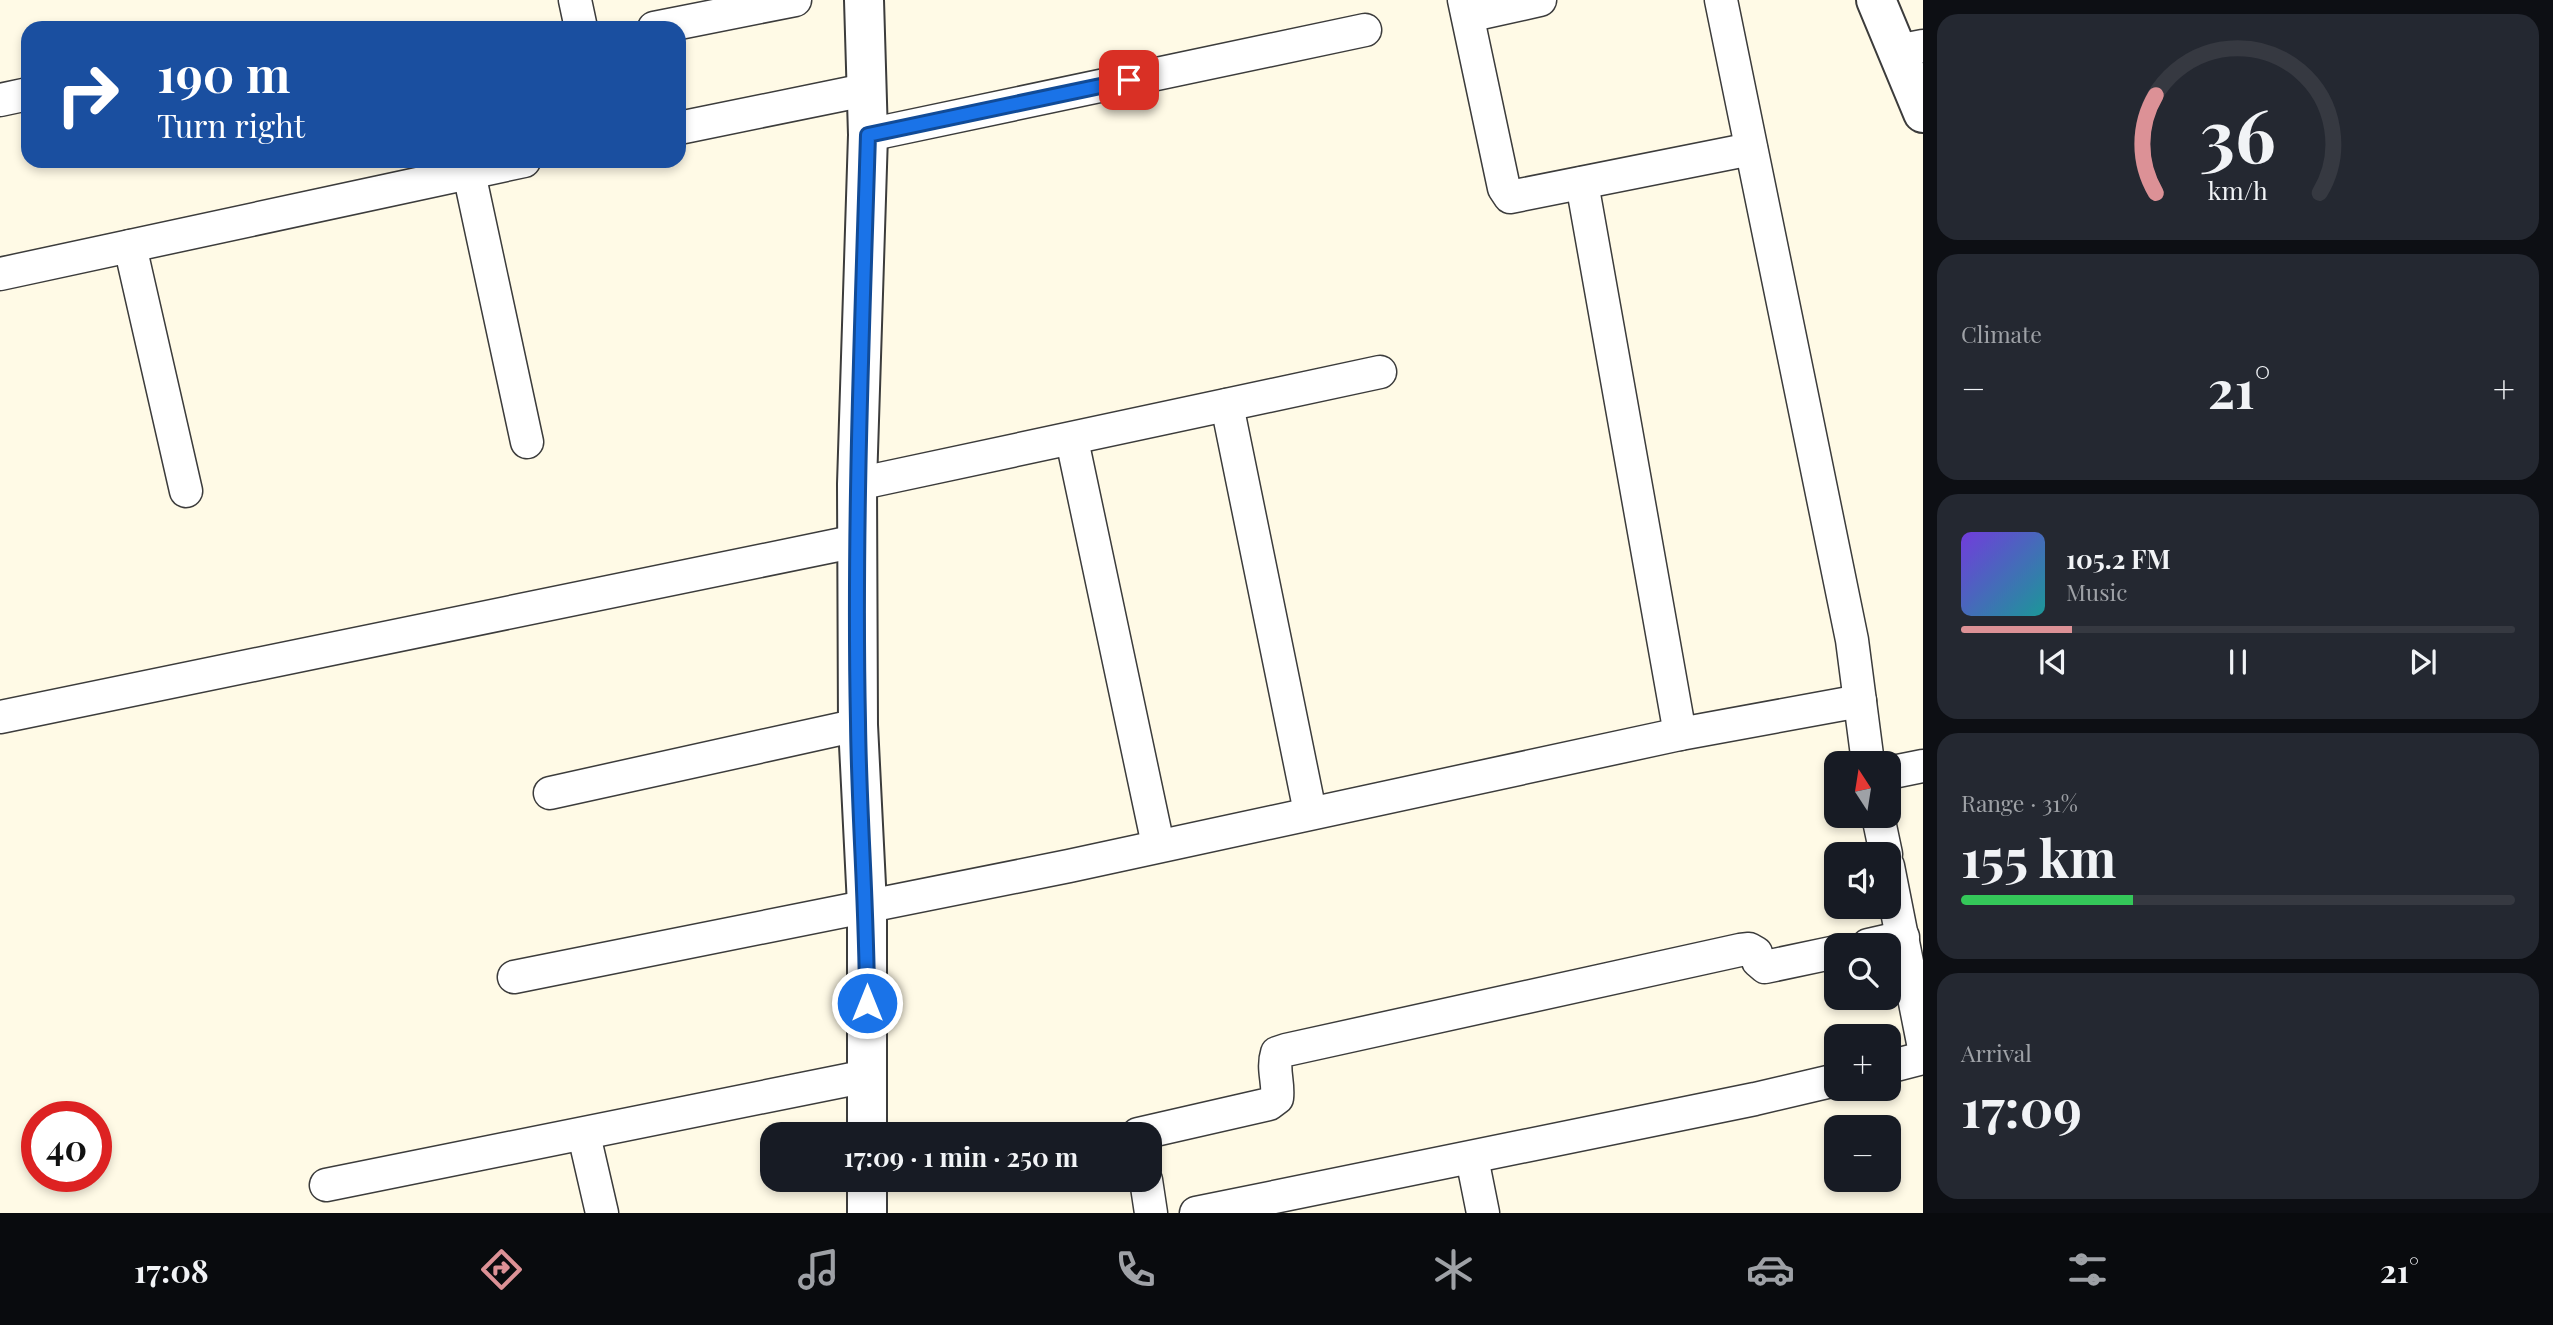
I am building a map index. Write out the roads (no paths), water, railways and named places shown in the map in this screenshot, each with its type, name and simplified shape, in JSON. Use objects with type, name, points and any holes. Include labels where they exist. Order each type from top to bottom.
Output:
[{"type":"street","points":[[575,0],[580,21]]},
{"type":"street","points":[[686,22],[795,0]]},
{"type":"street","points":[[864,0],[868,135],[857,484],[858,725],[867,905],[867,1122]]},
{"type":"street","points":[[1540,0],[1466,8],[1504,188],[1510,197],[1751,149]]},
{"type":"street","points":[[1721,0],[1852,640],[1866,751]]},
{"type":"street","points":[[1876,0],[1910,48],[1923,114]]},
{"type":"street","points":[[868,135],[1365,30]]},
{"type":"street","points":[[686,127],[865,90]]},
{"type":"street","points":[[0,100],[21,96]]},
{"type":"street","points":[[0,274],[492,168]]},
{"type":"street","points":[[469,173],[527,442]]},
{"type":"street","points":[[1583,183],[1680,734]]},
{"type":"street","points":[[130,246],[186,491]]},
{"type":"street","points":[[857,484],[1380,372]]},
{"type":"street","points":[[1227,405],[1310,812]]},
{"type":"street","points":[[1072,440],[1158,845]]},
{"type":"street","points":[[0,717],[858,541]]},
{"type":"street","points":[[514,977],[1158,845],[1680,734],[1860,701]]},
{"type":"street","points":[[550,793],[858,725]]},
{"type":"street","points":[[1901,771],[1923,766]]},
{"type":"street","points":[[1899,919],[1923,1043]]},
{"type":"street","points":[[1162,1129],[1269,1104],[1277,1098],[1273,1064],[1277,1053],[1286,1050],[1740,950],[1756,953],[1758,961],[1765,967],[1824,955]]},
{"type":"street","points":[[1901,1064],[1923,1058]]},
{"type":"street","points":[[326,1185],[867,1076]]},
{"type":"street","points":[[1196,1213],[1472,1158],[1824,1083]]},
{"type":"street","points":[[584,1135],[601,1213]]},
{"type":"street","points":[[1472,1158],[1483,1213]]},
{"type":"street","points":[[867,1192],[867,1213]]},
{"type":"street","points":[[1148,1192],[1152,1213]]}]
